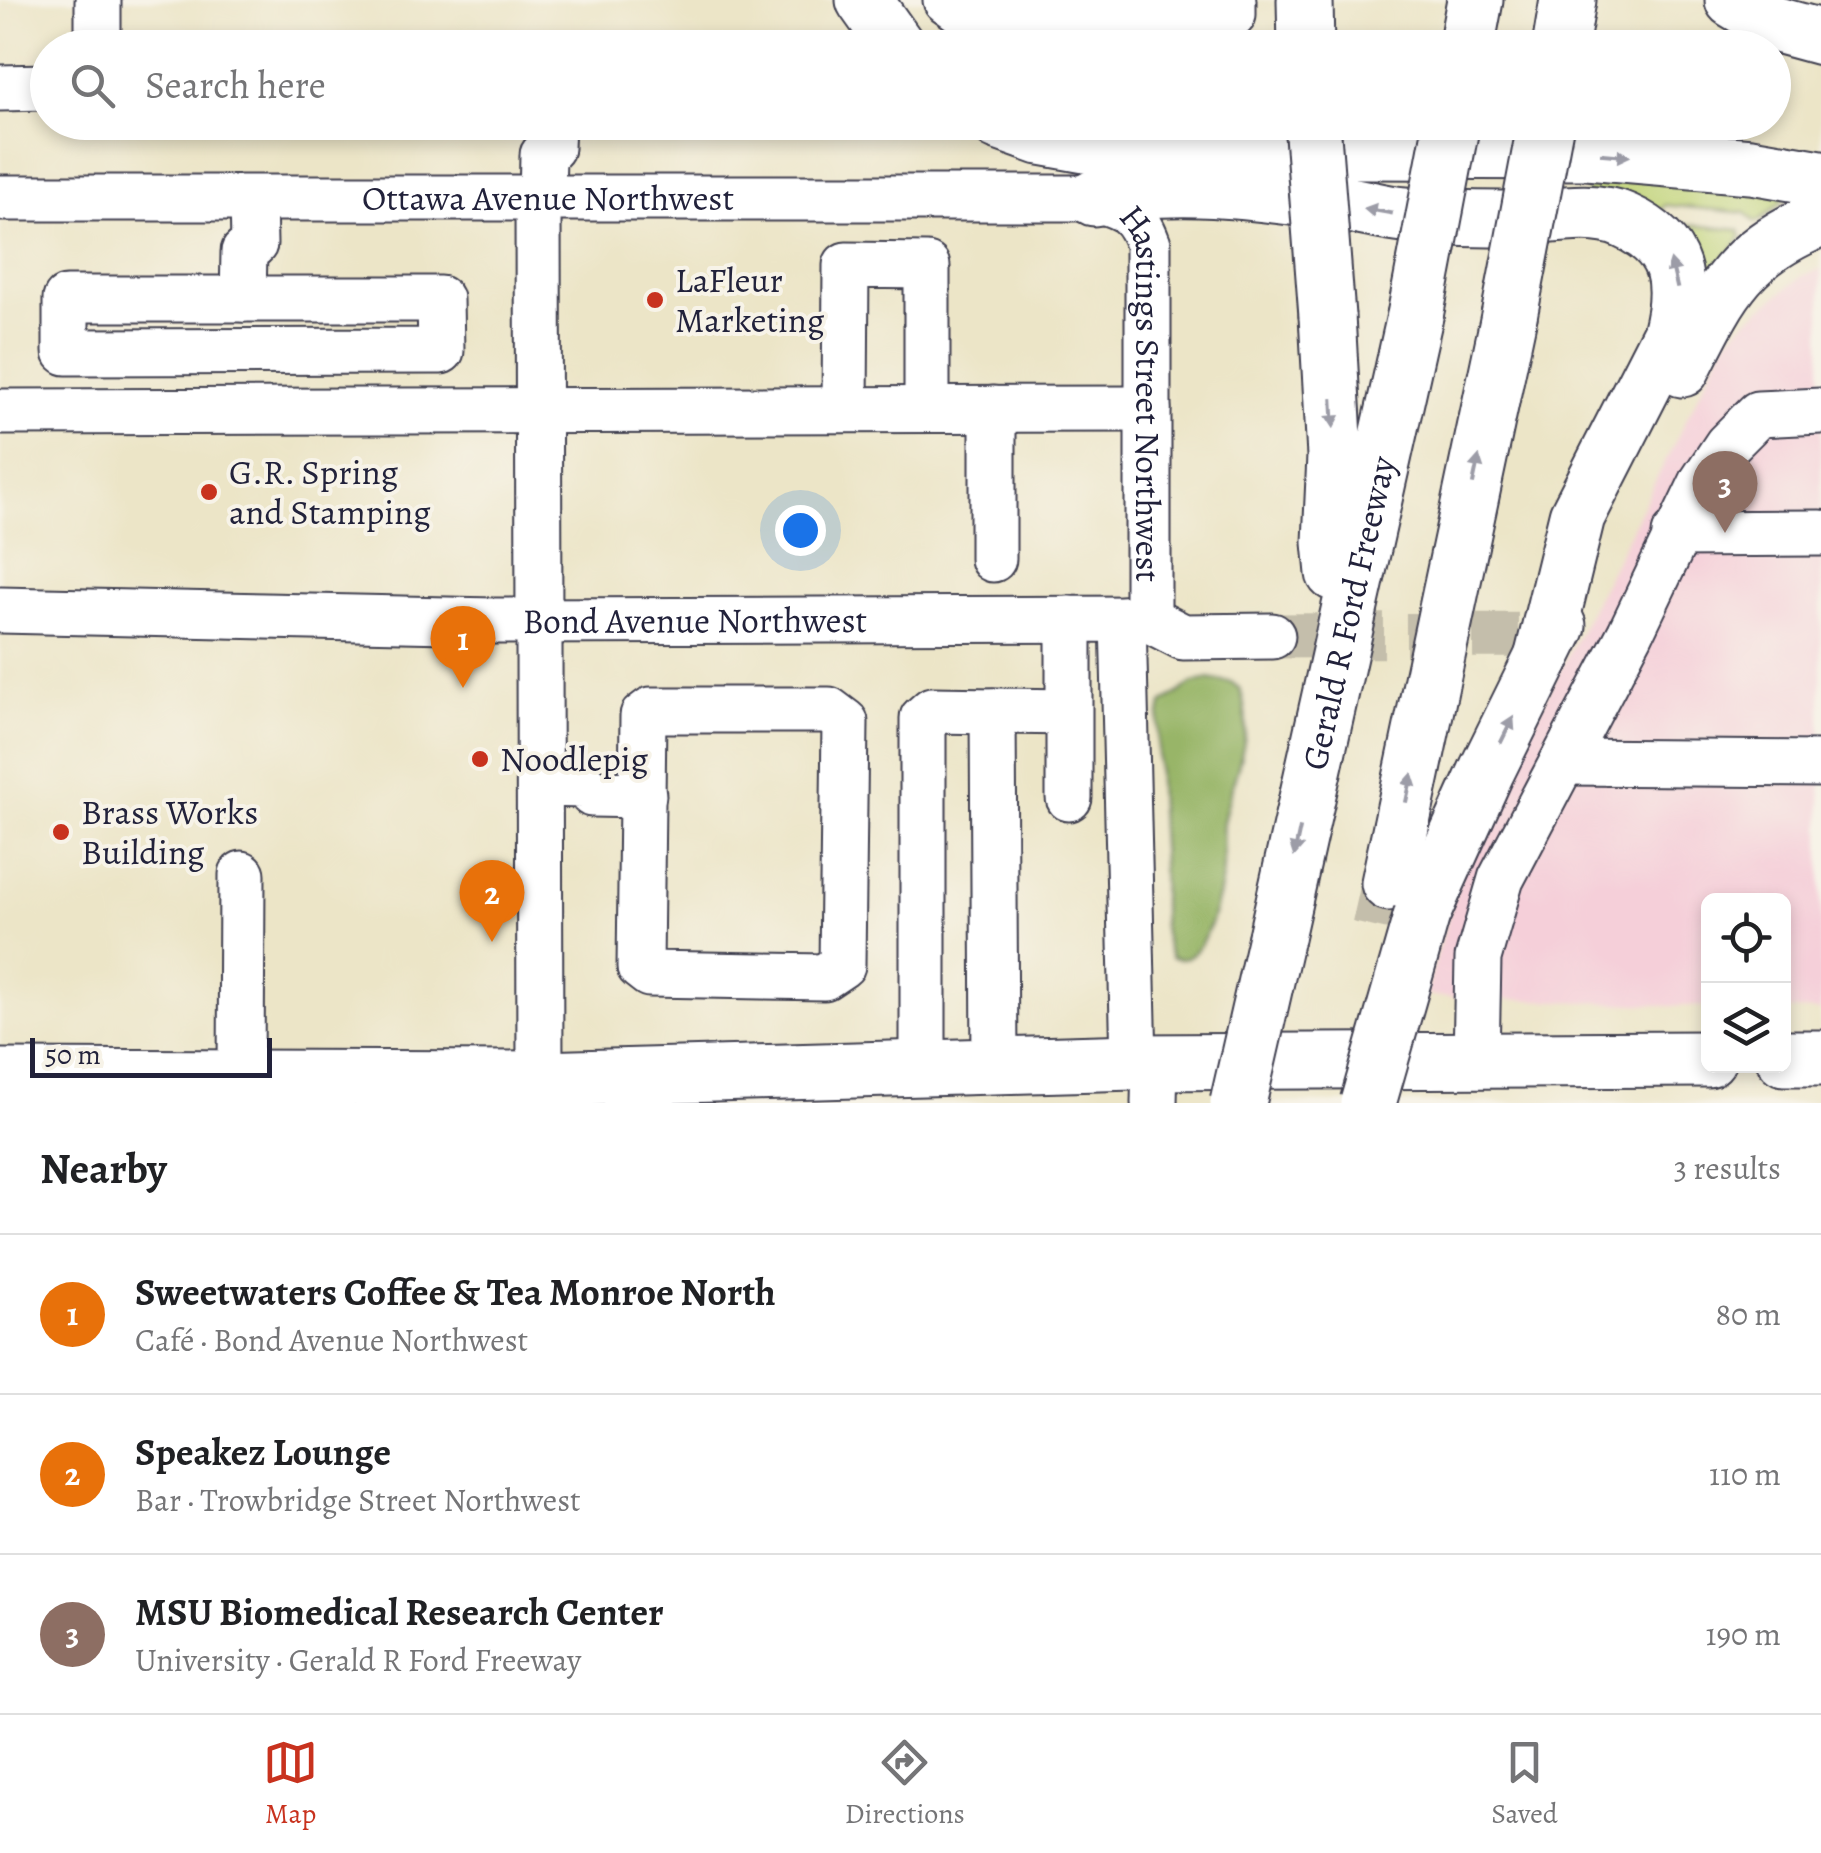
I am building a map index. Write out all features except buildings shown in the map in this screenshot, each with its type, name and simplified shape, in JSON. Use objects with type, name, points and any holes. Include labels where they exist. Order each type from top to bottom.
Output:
[{"type":"main road","points":[[864,0],[885,30]]},
{"type":"main road","points":[[1305,0],[1306,30]]},
{"type":"main road","points":[[1469,30],[1475,0]]},
{"type":"main road","points":[[1563,30],[1568,0]]},
{"type":"main road","points":[[1732,0],[1773,24],[1821,37]]},
{"type":"main road","points":[[1057,140],[1113,150],[1587,152],[1751,166],[1821,178]]},
{"type":"main road","points":[[1313,140],[1335,456],[1331,542],[1340,644]]},
{"type":"main road","name":"Gerald R Ford Freeway","points":[[1238,1103],[1415,316],[1449,140]]},
{"type":"main road","points":[[1368,1103],[1397,909],[1543,140]]},
{"type":"main road","points":[[1094,198],[1164,187],[1337,203],[1403,216],[1507,219],[1600,215],[1623,219],[1654,240],[1669,256],[1677,276],[1678,304],[1670,334],[1577,516],[1559,647]]},
{"type":"main road","points":[[1340,1103],[1397,909],[1479,787],[1559,647],[1683,366],[1720,296],[1748,260],[1788,232],[1821,219]]},
{"type":"main road","points":[[1791,1058],[1821,1058]]},
{"type":"main road","points":[[0,1077],[226,1086],[540,1079],[714,1090],[923,1066],[995,1065],[1148,1076],[1476,1061],[1701,1059]]},
{"type":"street","points":[[98,0],[98,30]]},
{"type":"street","points":[[946,0],[967,15],[1233,15],[1233,0]]},
{"type":"street","points":[[0,88],[30,88]]},
{"type":"street","points":[[540,1079],[541,160]]},
{"type":"street","name":"Ottawa Avenue Northwest","points":[[0,198],[254,199],[541,160],[1094,198]]},
{"type":"street","name":"Hastings Street Northwest","points":[[1094,198],[1124,207],[1140,222],[1148,244],[1148,409],[1136,619],[1148,1076]]},
{"type":"street","points":[[254,199],[254,244],[265,252],[254,299]]},
{"type":"street","points":[[844,409],[846,265],[927,266],[927,409]]},
{"type":"street","points":[[254,299],[440,299],[441,352],[66,352],[66,300],[254,299]]},
{"type":"street","points":[[993,409],[993,559]]},
{"type":"street","points":[[0,412],[1148,409]]},
{"type":"street","points":[[1476,1061],[1478,958],[1501,880],[1630,634],[1676,534],[1711,469],[1758,414],[1821,411]]},
{"type":"street","points":[[1676,534],[1821,534]]},
{"type":"street","name":"Bond Avenue Northwest","points":[[0,610],[539,621],[1136,619]]},
{"type":"street","points":[[1068,798],[1069,619]]},
{"type":"street","points":[[1136,619],[1183,637],[1272,636]]},
{"type":"street","points":[[1559,647],[1630,634]]},
{"type":"street","points":[[651,710],[829,710],[844,722],[842,965],[824,977],[649,974],[640,967],[643,785],[644,716],[651,710]]},
{"type":"street","points":[[923,1066],[923,718],[932,710],[1068,712]]},
{"type":"street","points":[[992,711],[995,1065]]},
{"type":"street","points":[[1564,762],[1821,764]]},
{"type":"street","points":[[540,784],[584,785],[591,774],[643,785]]},
{"type":"street","points":[[226,1086],[242,874]]},
{"type":"shaded area","points":[[1821,269],[1821,1011],[1791,1010],[1791,893],[1701,893],[1701,1007],[1425,996],[1465,860],[1724,344],[1744,322],[1802,276]]},
{"type":"green space","points":[[1588,171],[1781,195],[1783,201],[1759,221],[1746,213],[1665,205],[1660,211],[1587,195]]},
{"type":"green space","points":[[1675,223],[1739,230],[1742,237],[1706,282],[1698,256]]},
{"type":"green space","points":[[1207,679],[1231,682],[1240,689],[1246,724],[1223,824],[1223,871],[1217,902],[1200,945],[1182,959],[1171,957],[1163,922],[1159,720],[1162,704],[1191,684]]},
{"type":"tunnel","points":[[1272,636],[1575,635]]},
{"type":"tunnel","points":[[1379,928],[1389,883]]},
{"type":"place","name":"LaFleur Marketing","points":[[655,300]]},
{"type":"place","name":"G.R. Spring and Stamping","points":[[209,492]]},
{"type":"place","name":"MSU Biomedical Research Center","points":[[1725,533]]},
{"type":"place","name":"Sweetwaters Coffee & Tea Monroe North","points":[[463,688]]},
{"type":"place","name":"Noodlepig","points":[[480,759]]},
{"type":"place","name":"Brass Works Building","points":[[61,832]]},
{"type":"place","name":"Speakez Lounge","points":[[492,942]]}]
